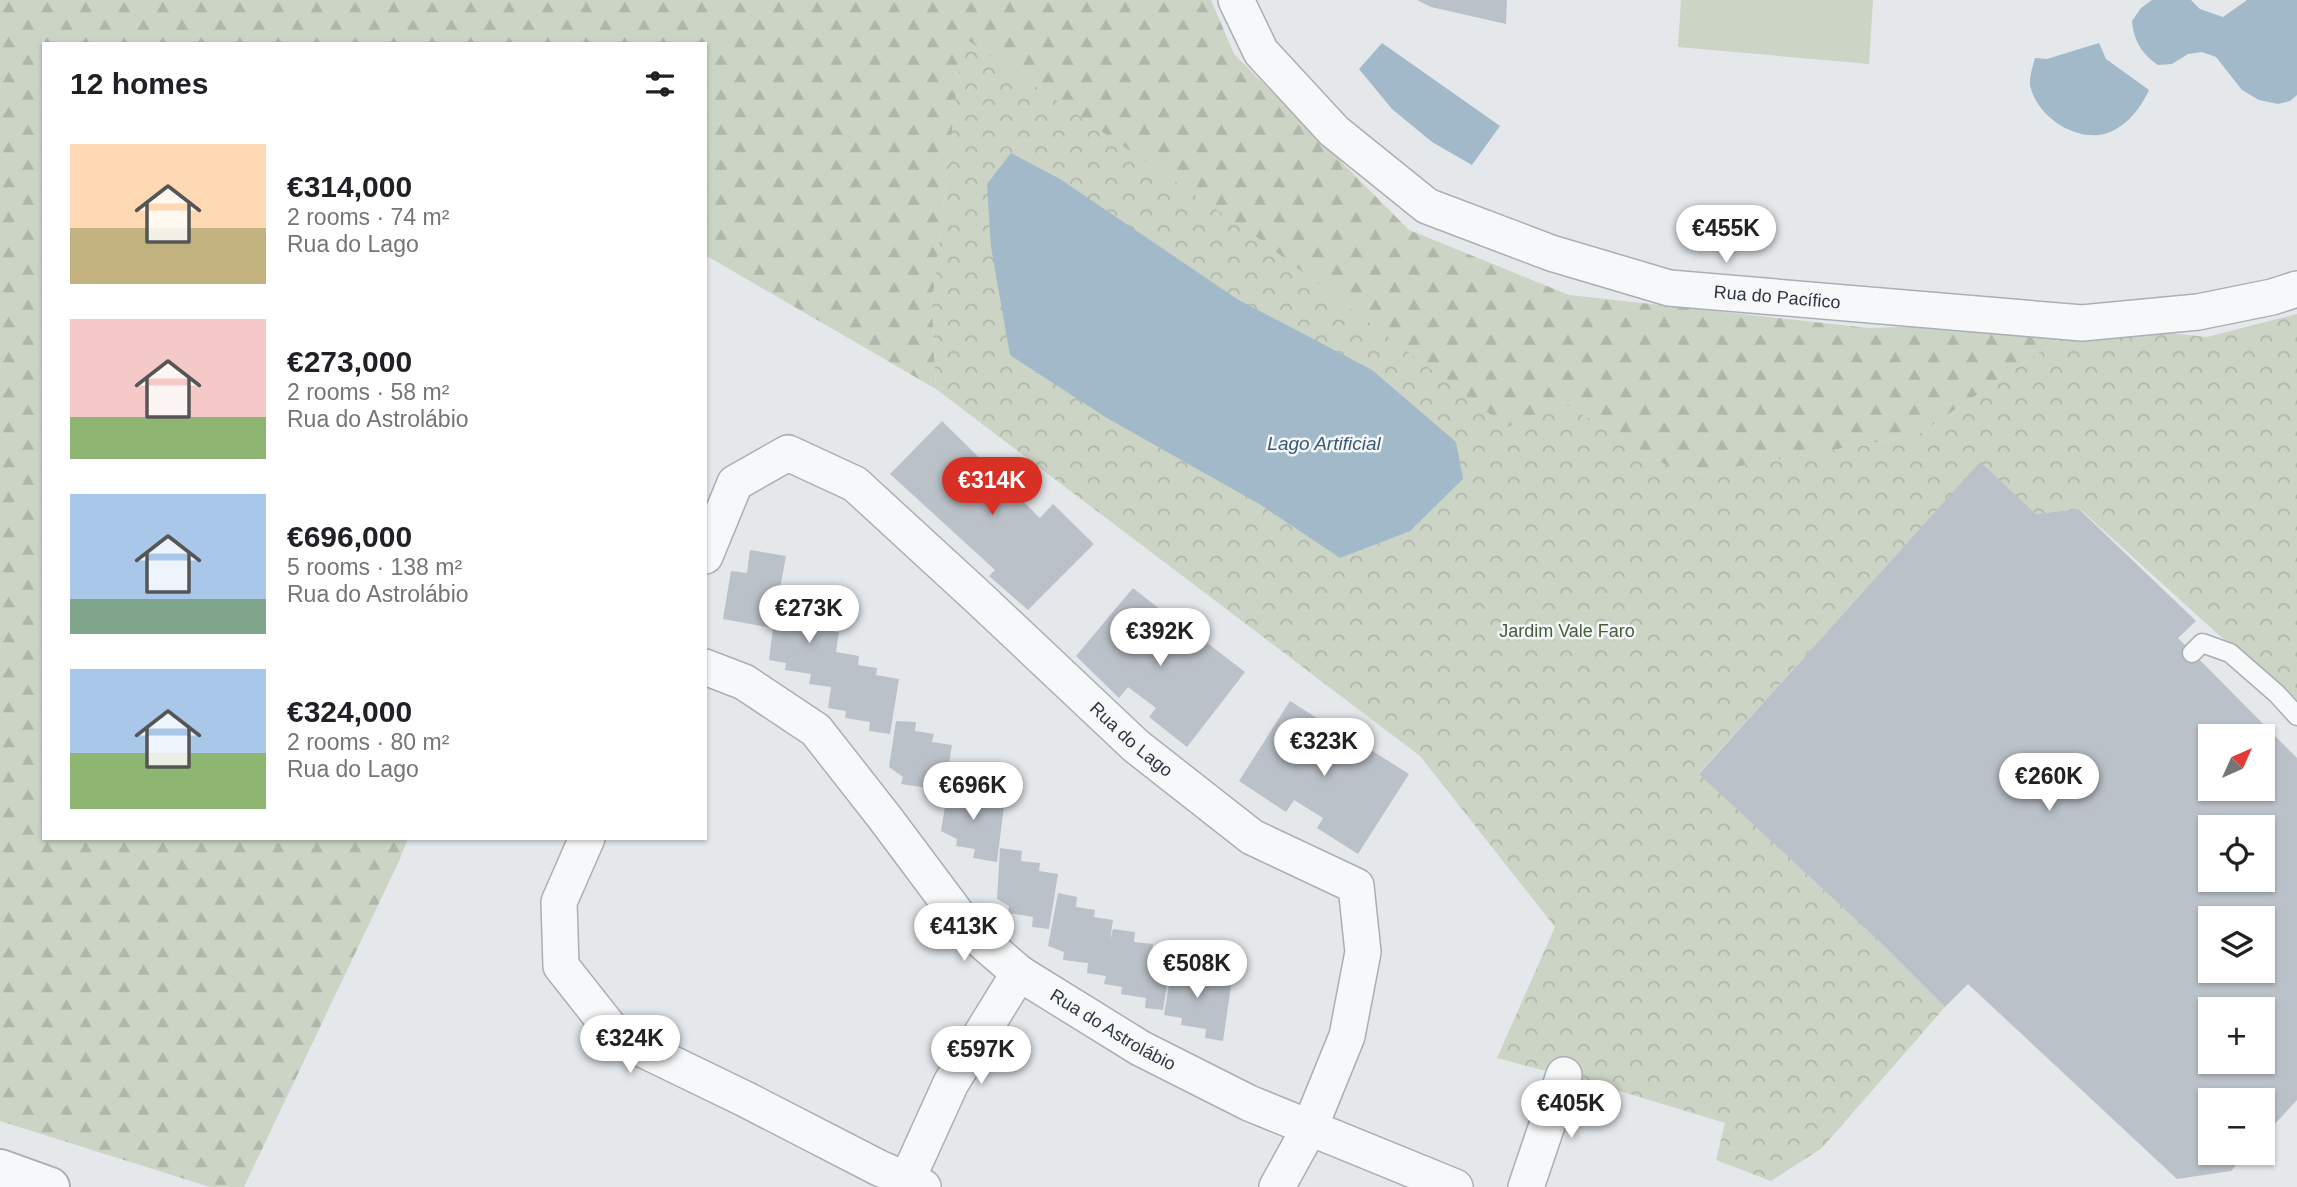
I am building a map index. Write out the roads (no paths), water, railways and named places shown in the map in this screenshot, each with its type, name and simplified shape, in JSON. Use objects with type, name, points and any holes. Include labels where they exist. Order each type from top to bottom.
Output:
[{"type":"street","name":"Rua do Pacífico","points":[[1236,0],[1261,52],[1334,131],[1427,206],[1551,253],[1669,288],[2082,323],[2198,312],[2272,297],[2297,289]]},
{"type":"street","name":"Rua do Lago","points":[[707,551],[735,483],[788,453],[855,484],[1136,746],[1252,837],[1356,886],[1363,952],[1347,1036],[1310,1127],[1277,1187]]},
{"type":"street","name":"Rua do Astrolábio","points":[[707,668],[744,682],[816,730],[968,929],[1019,973],[1140,1048],[1249,1103],[1455,1187]]},
{"type":"street","points":[[586,840],[559,902],[561,966],[617,1037],[746,1099],[879,1168],[915,1183],[951,1083],[1019,973]]},
{"type":"street","points":[[1526,1187],[1564,1075]]},
{"type":"street","points":[[0,1169],[51,1187]]},
{"type":"lane","points":[[2192,653],[2202,643],[2230,653],[2277,694],[2297,716]]},
{"type":"water","points":[[2152,0],[2191,0],[2200,9],[2223,17],[2247,0],[2297,0],[2297,95],[2290,101],[2278,104],[2259,100],[2242,90],[2216,57],[2202,52],[2188,54],[2172,64],[2158,65],[2139,46],[2132,21],[2141,8]]},
{"type":"water","points":[[1382,43],[1500,126],[1472,165],[1432,142],[1392,109],[1359,69]]},
{"type":"water","points":[[2099,43],[2106,59],[2149,90],[2141,105],[2115,130],[2099,135],[2076,133],[2056,122],[2033,96],[2030,79],[2035,58],[2047,59]]},
{"type":"water","name":"Lago Artificial","points":[[1011,153],[1060,179],[1237,299],[1372,370],[1456,442],[1463,479],[1410,531],[1340,558],[1261,505],[1107,418],[1010,355],[991,247],[987,184]]},
{"type":"park label","name":"Jardim Vale Faro","points":[[1567,631]]}]
